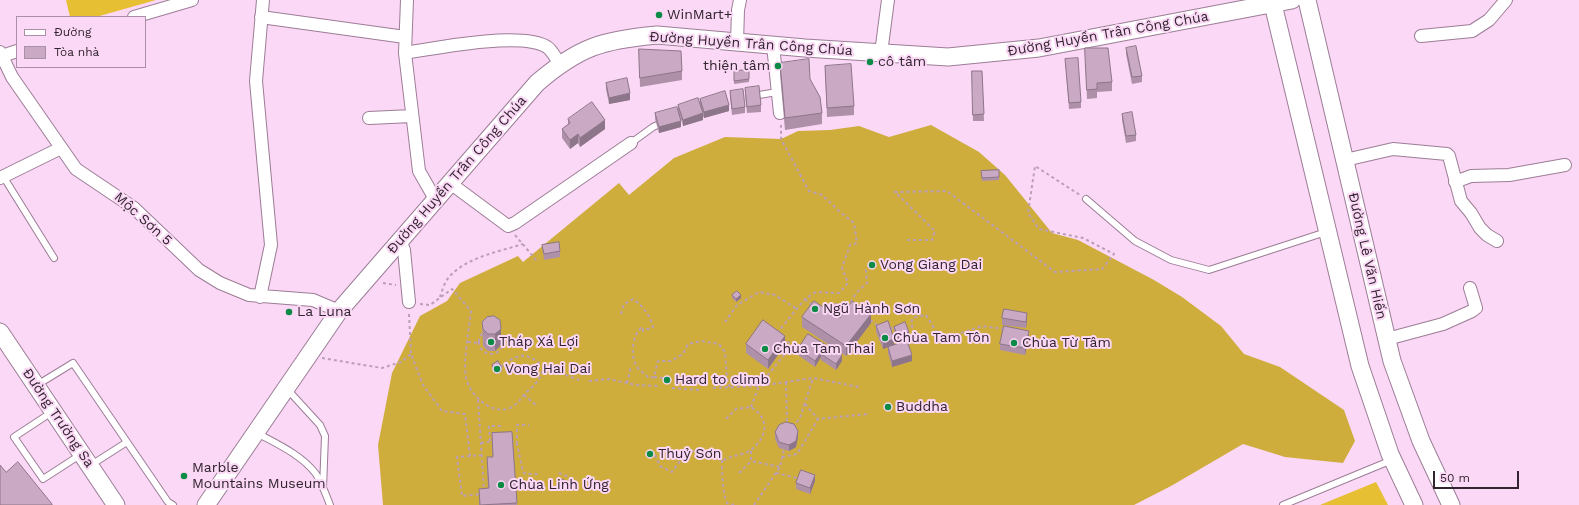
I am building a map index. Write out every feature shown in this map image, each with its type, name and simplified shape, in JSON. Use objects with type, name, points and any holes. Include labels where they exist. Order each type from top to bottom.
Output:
[{"type":"street","points":[[137,16],[192,0]]},
{"type":"street","points":[[260,297],[271,245],[256,81],[262,0]]},
{"type":"street","points":[[407,0],[405,53],[412,116],[420,171],[435,199]]},
{"type":"street","points":[[737,42],[738,10],[740,0]]},
{"type":"street","points":[[881,52],[888,0]]},
{"type":"street","name":"Đường Huyền Trân Công Chúa","points":[[206,505],[339,311],[537,83],[560,64],[596,45],[633,37],[657,35],[773,45],[948,57],[1039,48],[1272,2],[1292,0]]},
{"type":"street","name":"Đường Lê Văn Hiến","points":[[1307,0],[1392,361],[1421,441],[1451,505]]},
{"type":"street","points":[[1421,36],[1472,31],[1489,20],[1506,0]]},
{"type":"street","points":[[1272,2],[1360,366],[1393,460],[1414,505]]},
{"type":"street","points":[[261,17],[405,37]]},
{"type":"street","points":[[405,53],[477,42],[529,40],[548,47],[560,64]]},
{"type":"street","points":[[773,45],[780,113]]},
{"type":"street","points":[[1,54],[16,51]]},
{"type":"street","name":"Mộc Sơn 5","points":[[1,54],[12,77],[61,148],[81,173],[115,194],[134,208],[199,270],[238,291],[260,297],[314,300],[339,311]]},
{"type":"street","points":[[369,118],[412,116]]},
{"type":"street","points":[[450,183],[508,226],[515,224],[631,143]]},
{"type":"street","points":[[1,177],[61,148]]},
{"type":"street","points":[[1345,160],[1393,148],[1447,154],[1461,201],[1471,213],[1480,228],[1487,235],[1497,241]]},
{"type":"street","points":[[1455,182],[1471,176],[1515,175],[1565,165]]},
{"type":"street","points":[[400,240],[404,250],[409,302]]},
{"type":"street","points":[[1387,339],[1443,324],[1472,311],[1476,308],[1470,288]]},
{"type":"street","name":"Đường Trường Sa","points":[[0,332],[116,505]]},
{"type":"lane","points":[[749,97],[777,92]]},
{"type":"lane","points":[[631,143],[653,128],[667,121]]},
{"type":"lane","points":[[1,177],[54,258]]},
{"type":"lane","points":[[1086,199],[1135,241],[1171,260],[1209,270],[1328,232]]},
{"type":"lane","points":[[36,385],[73,363],[168,502],[173,505]]},
{"type":"lane","points":[[287,388],[320,425],[325,436],[323,488]]},
{"type":"lane","points":[[53,411],[14,438],[43,479],[127,442]]},
{"type":"lane","points":[[256,432],[301,459],[317,475],[330,505]]},
{"type":"lane","points":[[1283,505],[1393,460]]},
{"type":"path","points":[[774,337],[805,299],[816,292],[840,293],[848,283],[842,268],[850,245],[857,243],[854,223],[822,195],[809,191],[781,139],[780,113]]},
{"type":"path","points":[[907,240],[932,240],[935,231],[895,192],[947,191],[1055,272],[1102,269],[1114,254],[1083,238],[1039,229],[1028,213],[1035,166],[1086,199]]},
{"type":"path","points":[[508,226],[537,261]]},
{"type":"path","points":[[439,298],[448,278],[460,268],[474,260],[523,244]]},
{"type":"path","points":[[849,306],[856,293],[867,283],[866,270],[869,265]]},
{"type":"path","points":[[378,282],[407,287]]},
{"type":"path","points":[[470,456],[465,414],[442,411],[423,385],[411,354],[409,302],[430,305],[452,289],[471,311],[466,378],[472,392],[478,400],[500,409],[514,406],[532,389],[540,377],[544,367]]},
{"type":"path","points":[[725,322],[737,305],[759,292],[775,295],[797,309]]},
{"type":"path","points":[[621,314],[624,304],[633,299],[640,304],[651,318],[653,327],[650,329],[643,329],[643,331],[641,328],[638,331],[633,354],[637,367],[649,378],[654,377],[667,380]]},
{"type":"path","points":[[805,299],[813,306],[825,308],[833,304],[849,306],[855,310]]},
{"type":"path","points":[[867,318],[880,327],[890,324],[898,346],[916,342],[911,322],[914,316],[926,315],[940,338],[955,335],[982,326],[1009,330]]},
{"type":"path","points":[[488,330],[499,333],[503,340],[499,351],[492,354],[482,349],[479,342],[481,335],[488,330]]},
{"type":"path","points":[[751,407],[759,386],[792,345],[776,334]]},
{"type":"path","points":[[654,377],[658,361],[671,361],[683,354],[688,344],[701,341],[719,344],[725,352],[727,379],[730,387]]},
{"type":"path","points":[[468,342],[479,342]]},
{"type":"path","points":[[322,358],[382,368],[401,362],[411,354]]},
{"type":"path","points":[[500,367],[512,358],[525,355],[534,358],[544,367],[582,381]]},
{"type":"path","points":[[627,383],[631,366]]},
{"type":"path","points":[[713,388],[759,386],[813,378],[859,387]]},
{"type":"path","points":[[791,429],[800,418],[813,378]]},
{"type":"path","points":[[589,381],[610,379],[627,383],[659,386]]},
{"type":"path","points":[[786,382],[787,428]]},
{"type":"path","points":[[672,388],[699,390]]},
{"type":"path","points":[[524,395],[536,406]]},
{"type":"path","points":[[478,400],[484,493],[462,496],[457,457],[481,454]]},
{"type":"path","points":[[804,404],[818,419]]},
{"type":"path","points":[[655,455],[660,466],[672,472],[686,453],[700,449],[708,456],[722,460],[751,451],[762,439],[765,429],[764,420],[758,412],[751,407],[736,409],[725,420]]},
{"type":"path","points":[[818,419],[868,414]]},
{"type":"path","points":[[782,457],[797,454],[818,419]]},
{"type":"path","points":[[529,425],[517,425],[518,444],[523,472],[526,474],[540,474]]},
{"type":"path","points":[[490,442],[489,426],[501,426]]},
{"type":"path","points":[[508,440],[513,440],[518,444]]},
{"type":"path","points":[[481,443],[498,441]]},
{"type":"path","points":[[754,505],[780,467],[786,442]]},
{"type":"path","points":[[739,473],[751,462],[751,451]]},
{"type":"path","points":[[722,460],[722,482],[724,492],[727,503],[734,505]]},
{"type":"path","points":[[751,462],[780,467]]},
{"type":"path","points":[[559,473],[576,480]]},
{"type":"path","points":[[776,473],[797,478]]},
{"type":"path","points":[[568,482],[570,478]]},
{"type":"shaded area","points":[[66,0],[156,0],[100,16],[70,16]]},
{"type":"shaded area","name":"Ngũ Hành Sơn","points":[[931,125],[979,152],[1005,175],[1052,233],[1078,240],[1154,280],[1182,297],[1221,326],[1244,354],[1280,367],[1344,410],[1355,441],[1343,463],[1285,457],[1243,444],[1171,486],[1134,505],[383,505],[378,445],[392,373],[420,316],[447,301],[460,283],[518,256],[523,262],[619,183],[629,195],[674,158],[725,137],[781,139],[798,131],[830,130],[859,126],[889,137]]},
{"type":"shaded area","points":[[1376,482],[1388,505],[1320,505]]},
{"type":"building","points":[[1136,46],[1142,76],[1132,77],[1126,48]]},
{"type":"building","points":[[1085,48],[1108,48],[1112,82],[1097,83],[1097,89],[1087,90]]},
{"type":"building","points":[[639,49],[681,51],[682,71],[640,78]]},
{"type":"building","points":[[1078,58],[1081,102],[1069,103],[1065,59]]},
{"type":"building","points":[[809,59],[810,79],[820,97],[822,113],[785,118],[780,63]]},
{"type":"building","points":[[851,64],[854,106],[827,108],[825,66]]},
{"type":"building","points":[[749,70],[749,79],[734,81],[734,71]]},
{"type":"building","points":[[972,71],[982,71],[984,114],[973,115]]},
{"type":"building","points":[[627,78],[630,93],[609,98],[606,83]]},
{"type":"building","points":[[759,86],[761,105],[747,107],[745,88]]},
{"type":"building","points":[[743,89],[745,107],[732,109],[730,91]]},
{"type":"building","points":[[725,91],[729,105],[704,112],[700,99]]},
{"type":"building","points":[[698,98],[703,113],[683,120],[678,105]]},
{"type":"building","points":[[592,102],[605,120],[580,138],[578,134],[570,140],[562,129],[570,123],[568,119]]},
{"type":"building","points":[[677,107],[681,121],[659,127],[655,113]]},
{"type":"building","points":[[1132,112],[1136,135],[1126,136],[1122,114]]},
{"type":"building","points":[[999,170],[999,177],[982,178],[981,171]]},
{"type":"building","points":[[559,242],[560,251],[544,254],[542,245]]},
{"type":"building","points":[[737,291],[741,295],[736,299],[732,295]]},
{"type":"building","points":[[814,301],[840,318],[852,301],[871,314],[846,346],[802,317]]},
{"type":"building","points":[[1004,309],[1027,313],[1026,322],[1002,318]]},
{"type":"building","points":[[494,316],[500,320],[501,329],[495,334],[488,334],[483,329],[482,322],[487,317]]},
{"type":"building","name":"Chùa Tam Thai","points":[[763,320],[785,336],[768,360],[746,344]]},
{"type":"building","points":[[888,321],[894,339],[883,343],[876,326]]},
{"type":"building","points":[[905,322],[909,332],[898,336],[894,327]]},
{"type":"building","name":"Chùa Từ Tâm","points":[[1004,326],[1029,331],[1025,348],[1000,344]]},
{"type":"building","points":[[808,334],[826,345],[815,361],[798,349]]},
{"type":"building","points":[[907,341],[912,355],[892,361],[888,347]]},
{"type":"building","points":[[828,345],[842,355],[836,364],[821,354]]},
{"type":"building","points":[[498,361],[502,368],[496,371],[492,365]]},
{"type":"building","points":[[786,422],[794,424],[798,431],[796,441],[789,445],[779,442],[775,432],[779,425]]},
{"type":"building","name":"Chùa Linh Ứng","points":[[512,432],[517,503],[480,505],[479,489],[489,488],[487,457],[493,457],[492,433]]},
{"type":"building","points":[[18,462],[52,505],[0,505],[0,465],[6,472]]},
{"type":"building","points":[[801,470],[815,475],[810,488],[796,483]]},
{"type":"building","points":[[562,479],[572,484],[570,488],[560,484]]},
{"type":"place","name":"WinMart+","points":[[659,15]]},
{"type":"place","name":"cô tâm","points":[[870,62]]},
{"type":"place","name":"thiện tâm","points":[[778,66]]},
{"type":"place","name":"Vong Giang Dai","points":[[872,265]]},
{"type":"place","name":"Ngũ Hành Sơn","points":[[815,309]]},
{"type":"place","name":"La Luna","points":[[289,312]]},
{"type":"place","name":"Chùa Tam Tôn","points":[[885,338]]},
{"type":"place","name":"Tháp Xá Lợi","points":[[491,342]]},
{"type":"place","name":"Chùa Từ Tâm","points":[[1014,343]]},
{"type":"place","name":"Chùa Tam Thai","points":[[765,349]]},
{"type":"place","name":"Vong Hai Dai","points":[[497,369]]},
{"type":"place","name":"Hard to climb","points":[[667,380]]},
{"type":"place","name":"Buddha","points":[[888,407]]},
{"type":"place","name":"Thuỷ Sơn","points":[[650,454]]},
{"type":"place","name":"Marble Mountains Museum","points":[[184,476]]},
{"type":"place","name":"Chùa Linh Ứng","points":[[501,485]]}]
